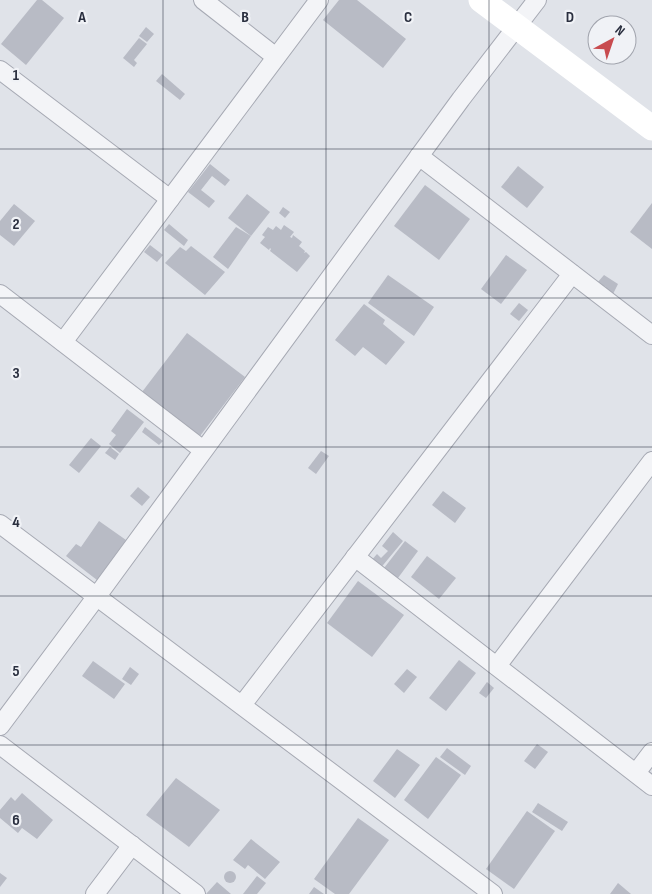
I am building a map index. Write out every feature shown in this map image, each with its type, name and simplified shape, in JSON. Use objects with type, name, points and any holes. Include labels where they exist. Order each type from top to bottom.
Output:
[{"type":"street","points":[[203,0],[276,57]]},
{"type":"street","points":[[63,342],[319,0]]},
{"type":"street","points":[[481,0],[652,128]]},
{"type":"street","points":[[0,726],[418,156],[537,0]]},
{"type":"street","points":[[0,70],[170,198]]},
{"type":"street","points":[[418,156],[652,335]]},
{"type":"street","points":[[242,705],[572,274]]},
{"type":"street","points":[[0,294],[203,450]]},
{"type":"street","points":[[497,666],[652,461]]},
{"type":"street","points":[[0,524],[493,894]]},
{"type":"street","points":[[355,557],[652,786]]},
{"type":"street","points":[[0,745],[196,894]]},
{"type":"street","points":[[636,773],[652,752]]},
{"type":"street","points":[[95,894],[132,845]]},
{"type":"building","points":[[37,0],[42,0],[64,18],[26,65],[1,44]]},
{"type":"building","points":[[339,0],[357,0],[406,39],[383,68],[323,20]]},
{"type":"building","points":[[146,27],[154,34],[147,42],[139,36]]},
{"type":"building","points":[[139,38],[147,44],[134,60],[137,63],[134,67],[123,58]]},
{"type":"building","points":[[162,74],[185,94],[180,100],[156,81]]},
{"type":"building","points":[[210,164],[230,180],[225,186],[212,176],[201,190],[215,201],[209,208],[188,192]]},
{"type":"building","points":[[518,166],[544,187],[527,208],[501,187]]},
{"type":"building","points":[[425,185],[470,219],[439,260],[394,226]]},
{"type":"building","points":[[247,194],[270,212],[251,236],[228,218]]},
{"type":"building","points":[[652,203],[652,249],[630,232]]},
{"type":"building","points":[[14,204],[35,221],[14,246],[0,235],[0,221]]},
{"type":"building","points":[[283,207],[290,212],[285,218],[279,213]]},
{"type":"building","points":[[169,224],[188,240],[184,246],[164,230]]},
{"type":"building","points":[[284,225],[294,232],[290,237],[292,238],[293,235],[302,242],[299,246],[305,251],[304,253],[306,252],[310,256],[297,272],[270,251],[270,248],[269,250],[260,243],[265,237],[262,235],[268,227],[273,230],[276,226],[281,230]]},
{"type":"building","points":[[236,227],[251,236],[228,269],[213,257]]},
{"type":"building","points":[[150,245],[163,255],[157,262],[144,252]]},
{"type":"building","points":[[191,246],[225,272],[205,295],[165,263],[180,247],[186,251]]},
{"type":"building","points":[[506,255],[527,270],[501,304],[481,289]]},
{"type":"building","points":[[388,275],[434,307],[414,336],[368,303]]},
{"type":"building","points":[[604,275],[618,284],[612,296],[604,290],[606,287],[597,283]]},
{"type":"building","points":[[519,303],[528,310],[519,321],[510,314]]},
{"type":"building","points":[[364,304],[385,320],[383,324],[405,342],[386,365],[363,347],[355,356],[335,340]]},
{"type":"building","points":[[187,333],[245,377],[200,436],[142,392]]},
{"type":"building","points":[[127,409],[144,422],[120,453],[109,444],[116,435],[111,431]]},
{"type":"building","points":[[145,427],[163,441],[159,445],[142,432]]},
{"type":"building","points":[[91,438],[101,446],[79,473],[69,465]]},
{"type":"building","points":[[110,447],[119,454],[115,460],[105,453]]},
{"type":"building","points":[[321,451],[329,456],[316,474],[308,468]]},
{"type":"building","points":[[138,487],[150,497],[142,506],[130,496]]},
{"type":"building","points":[[443,491],[466,508],[455,523],[432,505]]},
{"type":"building","points":[[99,521],[126,540],[97,580],[66,556],[76,544],[81,547]]},
{"type":"building","points":[[393,532],[403,541],[379,570],[370,562],[377,554],[381,558],[388,551],[382,546]]},
{"type":"building","points":[[405,541],[418,551],[395,582],[381,572]]},
{"type":"building","points":[[427,556],[456,578],[439,599],[411,577]]},
{"type":"building","points":[[358,581],[404,615],[372,657],[327,623]]},
{"type":"building","points":[[459,660],[476,673],[446,711],[429,698]]},
{"type":"building","points":[[93,661],[125,684],[114,699],[82,676]]},
{"type":"building","points":[[130,667],[139,674],[131,685],[122,679]]},
{"type":"building","points":[[407,669],[417,677],[404,693],[394,684]]},
{"type":"building","points":[[487,682],[494,688],[486,698],[479,693]]},
{"type":"building","points":[[537,744],[548,752],[535,769],[524,761]]},
{"type":"building","points":[[447,748],[471,766],[465,775],[440,757]]},
{"type":"building","points":[[397,749],[420,765],[395,798],[373,781]]},
{"type":"building","points":[[436,757],[461,775],[428,819],[404,800]]},
{"type":"building","points":[[176,778],[220,810],[189,847],[146,815]]},
{"type":"building","points":[[22,793],[53,820],[37,839],[22,828],[18,833],[0,818],[0,810],[11,797],[15,801]]},
{"type":"building","points":[[538,803],[568,822],[562,831],[532,812]]},
{"type":"building","points":[[527,811],[555,831],[514,889],[486,869]]},
{"type":"building","points":[[358,818],[389,840],[349,894],[335,894],[314,879]]},
{"type":"building","points":[[251,839],[280,862],[265,879],[248,865],[245,869],[233,860]]},
{"type":"building","points":[[232,871],[235,872],[235,882],[228,883],[225,882],[224,875],[225,872]]},
{"type":"building","points":[[0,873],[7,878],[0,887]]},
{"type":"building","points":[[257,876],[266,883],[257,894],[243,894]]},
{"type":"building","points":[[217,882],[231,894],[206,894]]},
{"type":"building","points":[[618,883],[631,894],[610,894]]},
{"type":"building","points":[[314,887],[324,894],[309,894]]}]
